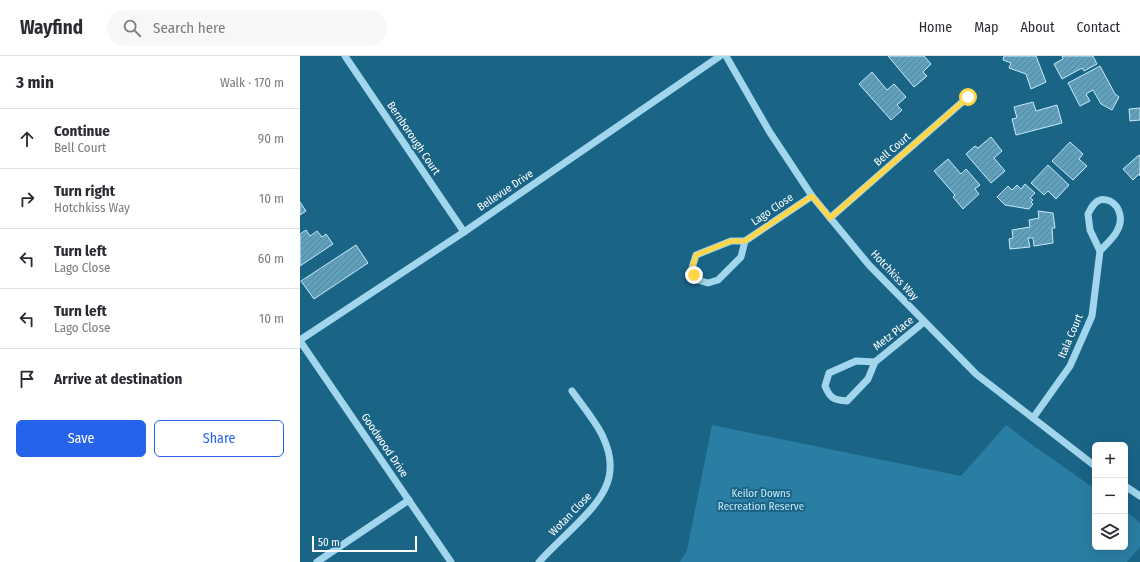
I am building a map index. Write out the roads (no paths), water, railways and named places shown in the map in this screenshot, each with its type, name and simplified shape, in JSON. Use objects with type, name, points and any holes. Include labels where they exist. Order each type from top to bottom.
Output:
[{"type":"street","name":"Bernborough Court","points":[[345,56],[464,232]]},
{"type":"street","name":"Bellevue Drive","points":[[300,341],[464,232],[720,56]]},
{"type":"street","name":"Hotchkiss Way","points":[[726,56],[769,132],[812,196],[869,264],[976,374],[1092,464]]},
{"type":"street","name":"Bell Court","points":[[830,218],[968,97]]},
{"type":"street","name":"Lago Close","points":[[745,241],[741,257],[718,280],[708,283],[698,280],[694,275],[692,268],[696,255],[731,241],[745,241],[812,196]]},
{"type":"street","points":[[1100,200],[1107,200],[1115,204],[1120,212],[1120,218],[1117,231],[1100,251],[1090,230],[1088,214],[1093,204],[1100,200]]},
{"type":"street","name":"Itala Court","points":[[1033,418],[1070,366],[1092,316],[1100,251]]},
{"type":"street","name":"Metz Place","points":[[875,362],[856,361],[829,373],[825,386],[829,395],[836,400],[847,401],[868,379],[875,362],[924,322]]},
{"type":"street","name":"Goodwood Drive","points":[[300,341],[451,562]]},
{"type":"street","name":"Wotan Close","points":[[539,562],[589,512],[601,497],[608,481],[611,461],[603,435],[572,391]]},
{"type":"street","points":[[1128,488],[1140,496]]},
{"type":"street","points":[[317,562],[409,500]]},
{"type":"park label","name":"Keilor Downs Recreation Reserve","points":[[761,499]]}]
